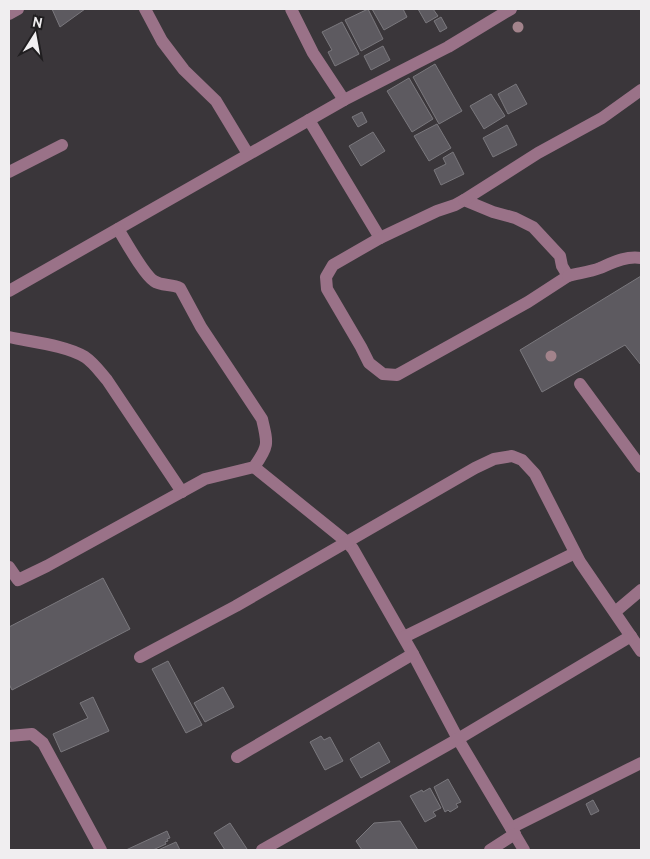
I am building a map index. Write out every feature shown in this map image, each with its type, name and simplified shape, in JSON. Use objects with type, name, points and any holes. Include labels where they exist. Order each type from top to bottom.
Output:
[{"type":"street","points":[[9,14],[18,9]]},
{"type":"street","points":[[145,9],[162,41],[184,70],[216,101],[248,154]]},
{"type":"street","points":[[291,9],[313,53],[344,100]]},
{"type":"street","points":[[9,292],[248,154],[344,100],[448,47],[511,9]]},
{"type":"street","points":[[641,90],[602,118],[538,153],[464,200],[380,238],[333,266],[326,277],[327,289],[369,363],[383,374],[397,376],[528,302],[568,276],[598,269],[630,256],[641,258]]},
{"type":"street","points":[[309,120],[380,238]]},
{"type":"street","points":[[9,172],[62,145]]},
{"type":"street","points":[[464,200],[533,227],[560,256],[562,266],[568,276]]},
{"type":"street","points":[[9,567],[13,583],[205,479],[254,466],[266,450],[266,434],[262,419],[201,327],[180,288],[174,285],[159,284],[150,278],[118,229]]},
{"type":"street","points":[[9,337],[71,351],[83,356],[94,364],[107,380],[182,492]]},
{"type":"street","points":[[580,384],[641,467]]},
{"type":"street","points":[[140,657],[236,606],[475,468],[494,459],[512,456],[522,460],[535,474],[580,562],[641,651]]},
{"type":"street","points":[[254,466],[347,542],[365,568],[458,738],[524,850]]},
{"type":"street","points":[[404,638],[575,553]]},
{"type":"street","points":[[615,612],[641,590]]},
{"type":"street","points":[[262,850],[458,738],[630,636]]},
{"type":"street","points":[[237,757],[413,654]]},
{"type":"street","points":[[9,736],[32,734],[43,743],[101,850]]},
{"type":"street","points":[[490,850],[513,831],[641,763]]},
{"type":"building","points":[[52,9],[85,9],[60,27]]},
{"type":"building","points":[[368,9],[383,39],[361,51],[345,20]]},
{"type":"building","points":[[372,9],[403,9],[407,17],[384,30]]},
{"type":"building","points":[[418,9],[433,9],[438,16],[426,23]]},
{"type":"building","points":[[441,17],[447,28],[440,32],[434,21]]},
{"type":"building","points":[[342,22],[359,54],[335,66],[328,52],[332,50],[322,32]]},
{"type":"building","points":[[383,46],[390,60],[371,70],[364,56]]},
{"type":"building","points":[[435,64],[462,111],[439,124],[413,77]]},
{"type":"building","points":[[409,78],[433,119],[412,132],[387,91]]},
{"type":"building","points":[[516,84],[527,104],[508,114],[498,94]]},
{"type":"building","points":[[491,94],[505,116],[484,129],[470,106]]},
{"type":"building","points":[[362,112],[367,122],[358,127],[352,117]]},
{"type":"building","points":[[437,124],[451,148],[429,161],[414,136]]},
{"type":"building","points":[[507,125],[517,145],[493,157],[483,138]]},
{"type":"building","points":[[373,132],[385,151],[361,166],[349,146]]},
{"type":"building","points":[[453,152],[464,174],[441,185],[434,170],[446,164],[443,158]]},
{"type":"building","points":[[641,276],[641,365],[625,345],[542,392],[520,350]]},
{"type":"building","points":[[103,578],[130,629],[12,690],[9,684],[9,627]]},
{"type":"building","points":[[168,661],[202,725],[186,733],[152,669]]},
{"type":"building","points":[[223,687],[234,707],[205,722],[194,703]]},
{"type":"building","points":[[93,697],[109,731],[61,752],[53,734],[88,718],[80,703]]},
{"type":"building","points":[[321,736],[324,740],[330,737],[343,761],[325,770],[310,742]]},
{"type":"building","points":[[379,742],[390,762],[361,778],[350,759]]},
{"type":"building","points":[[448,779],[461,802],[456,804],[458,807],[450,812],[448,810],[445,812],[434,787]]},
{"type":"building","points":[[430,788],[441,808],[433,812],[436,816],[425,822],[410,796]]},
{"type":"building","points":[[593,800],[599,811],[591,815],[586,804]]},
{"type":"building","points":[[400,821],[418,850],[362,850],[356,841],[374,823]]},
{"type":"building","points":[[230,823],[247,849],[225,850],[214,833]]},
{"type":"building","points":[[167,831],[170,838],[165,842],[166,844],[153,850],[126,850]]},
{"type":"building","points":[[176,842],[180,850],[158,850]]}]
